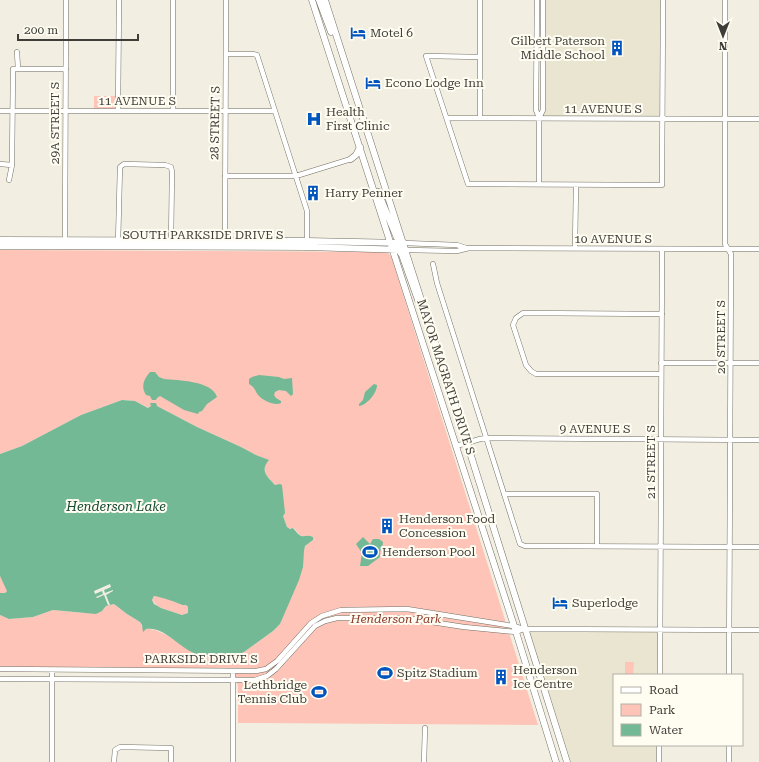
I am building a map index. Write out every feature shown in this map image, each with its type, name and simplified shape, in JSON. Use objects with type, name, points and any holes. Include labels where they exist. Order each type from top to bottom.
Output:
[{"type":"main road","name":"MAYOR MAGRATH DRIVE S","points":[[312,0],[371,181],[399,246],[430,325],[524,629],[567,762]]},
{"type":"main road","points":[[319,0],[339,55],[348,70]]},
{"type":"main road","name":"MAYOR MAGRATH DRIVE S","points":[[325,0],[348,70],[456,446],[556,762]]},
{"type":"main road","points":[[351,159],[356,155],[360,146]]},
{"type":"main road","points":[[351,159],[357,158],[365,162]]},
{"type":"main road","name":"SOUTH PARKSIDE DRIVE S","points":[[0,240],[118,244],[307,244],[399,246]]},
{"type":"main road","name":"SOUTH PARKSIDE DRIVE S","points":[[0,246],[65,243]]},
{"type":"street","name":"29A STREET S","points":[[65,243],[66,0]]},
{"type":"street","points":[[118,110],[119,0]]},
{"type":"street","points":[[173,0],[173,111]]},
{"type":"street","name":"28 STREET S","points":[[225,244],[226,0]]},
{"type":"street","points":[[480,0],[480,118]]},
{"type":"street","points":[[537,0],[536,110],[539,118],[539,184]]},
{"type":"street","points":[[539,118],[543,110],[543,0]]},
{"type":"street","points":[[480,57],[426,56],[468,184],[662,185],[663,0]]},
{"type":"street","name":"20 STREET S","points":[[725,0],[725,244],[731,254],[729,674]]},
{"type":"street","points":[[17,52],[18,69]]},
{"type":"street","points":[[226,54],[257,55],[307,211],[307,244]]},
{"type":"street","points":[[9,180],[12,165],[13,70],[66,69]]},
{"type":"street","name":"11 AVENUE S","points":[[0,111],[274,111]]},
{"type":"street","name":"11 AVENUE S","points":[[447,118],[759,119]]},
{"type":"street","points":[[225,176],[296,176],[351,159]]},
{"type":"street","points":[[0,164],[12,165]]},
{"type":"street","points":[[118,244],[119,172],[120,167],[124,164],[165,164],[171,167],[171,244]]},
{"type":"street","points":[[575,248],[576,184]]},
{"type":"street","name":"10 AVENUE S","points":[[399,246],[457,251],[467,248],[759,249]]},
{"type":"street","name":"21 STREET S","points":[[660,674],[662,249]]},
{"type":"street","name":"MAYOR MAGRATH DRIVE S","points":[[433,264],[437,283],[520,544],[525,546],[597,546]]},
{"type":"street","points":[[661,374],[538,374],[533,372],[526,365],[514,324],[516,318],[523,313],[662,314]]},
{"type":"street","points":[[661,363],[759,363]]},
{"type":"street","name":"9 AVENUE S","points":[[456,446],[486,438],[759,440]]},
{"type":"street","points":[[504,494],[597,494],[597,546],[759,547]]},
{"type":"street","name":"PARKSIDE DRIVE S","points":[[0,669],[256,671],[272,666],[311,623],[322,616],[341,610],[407,610],[524,629]]},
{"type":"street","name":"PARKSIDE DRIVE S","points":[[0,679],[254,680],[266,676],[280,664],[315,626],[324,621],[337,618],[406,618],[464,627],[516,632],[524,629]]},
{"type":"street","points":[[524,629],[759,630]]},
{"type":"street","points":[[52,670],[52,762]]},
{"type":"street","points":[[233,671],[233,762]]},
{"type":"street","points":[[424,762],[425,728]]},
{"type":"street","points":[[659,746],[659,762]]},
{"type":"street","points":[[729,746],[729,762]]},
{"type":"street","points":[[114,762],[114,752],[120,747],[171,748],[171,762]]},
{"type":"shaded area","points":[[543,0],[663,0],[663,119],[539,118],[543,110]]},
{"type":"shaded area","points":[[524,629],[660,629],[660,674],[613,674],[613,746],[659,746],[659,762],[567,762]]},
{"type":"green space","points":[[94,96],[119,96],[118,111],[94,110]]},
{"type":"green space","name":"Henderson Park","points":[[0,250],[387,252],[391,256],[538,725],[238,723],[238,686],[233,671],[0,669],[0,615],[9,619],[33,617],[53,610],[85,613],[102,611],[106,606],[114,604],[140,622],[143,628],[155,630],[169,636],[200,655],[230,656],[244,652],[273,631],[280,624],[305,546],[313,540],[313,537],[302,536],[294,528],[291,529],[287,527],[283,516],[277,485],[275,485],[264,471],[265,464],[268,460],[197,427],[157,406],[151,406],[149,408],[135,401],[122,400],[81,415],[22,446],[0,454]]},
{"type":"green space","points":[[0,576],[7,589],[5,593],[0,593]]},
{"type":"green space","points":[[154,596],[186,605],[188,607],[188,613],[182,615],[157,606],[152,600]]},
{"type":"green space","points":[[625,662],[634,662],[633,674],[625,674]]},
{"type":"water","points":[[150,372],[155,372],[159,377],[164,379],[194,382],[209,388],[217,397],[207,404],[198,414],[184,410],[160,396],[156,400],[152,400],[150,396],[146,395],[144,392],[143,386],[144,381]]},
{"type":"water","points":[[259,375],[284,379],[292,378],[293,394],[291,396],[286,391],[279,390],[275,392],[274,395],[276,398],[281,401],[279,404],[264,400],[249,384],[249,379]]},
{"type":"water","points":[[374,384],[377,385],[377,388],[373,395],[368,401],[359,406],[363,400],[365,392]]},
{"type":"water","name":"Henderson Lake","points":[[122,400],[135,401],[148,408],[151,406],[150,403],[156,403],[157,406],[197,427],[269,460],[266,464],[265,471],[267,476],[275,485],[282,485],[285,513],[283,516],[287,527],[290,529],[293,528],[301,536],[313,537],[313,540],[305,546],[303,567],[299,580],[280,624],[273,631],[244,652],[231,658],[225,655],[201,655],[194,653],[187,650],[168,635],[154,629],[146,629],[143,632],[140,622],[114,604],[106,606],[102,611],[96,614],[53,610],[33,617],[9,619],[0,615],[0,593],[5,593],[7,591],[0,576],[0,454],[22,446],[81,415]],"holes":[[[154,596],[186,605],[188,607],[188,613],[182,615],[161,608],[154,604],[152,600]]]},
{"type":"water","name":"Henderson Pool","points":[[363,537],[370,544],[373,539],[379,539],[383,542],[380,557],[368,566],[360,566],[362,553],[356,544]]},
{"type":"pier","points":[[110,584],[111,587],[104,590],[105,593],[113,590],[106,595],[110,605],[108,605],[104,595],[97,598],[96,597],[103,594],[102,591],[95,594],[94,591]]},
{"type":"place","name":"Motel 6","points":[[358,33]]},
{"type":"place","name":"Gilbert Paterson Middle School","points":[[617,48]]},
{"type":"place","name":"Econo Lodge Inn","points":[[373,83]]},
{"type":"place","name":"Health First Clinic","points":[[314,119]]},
{"type":"place","name":"Harry Penner","points":[[313,193]]},
{"type":"place","name":"Henderson Food Concession","points":[[387,526]]},
{"type":"place","name":"Henderson Pool","points":[[370,552]]},
{"type":"place","name":"Superlodge","points":[[560,603]]},
{"type":"place","name":"Spitz Stadium","points":[[385,673]]},
{"type":"place","name":"Henderson Ice Centre","points":[[501,677]]},
{"type":"place","name":"Lethbridge Tennis Club","points":[[319,692]]}]
